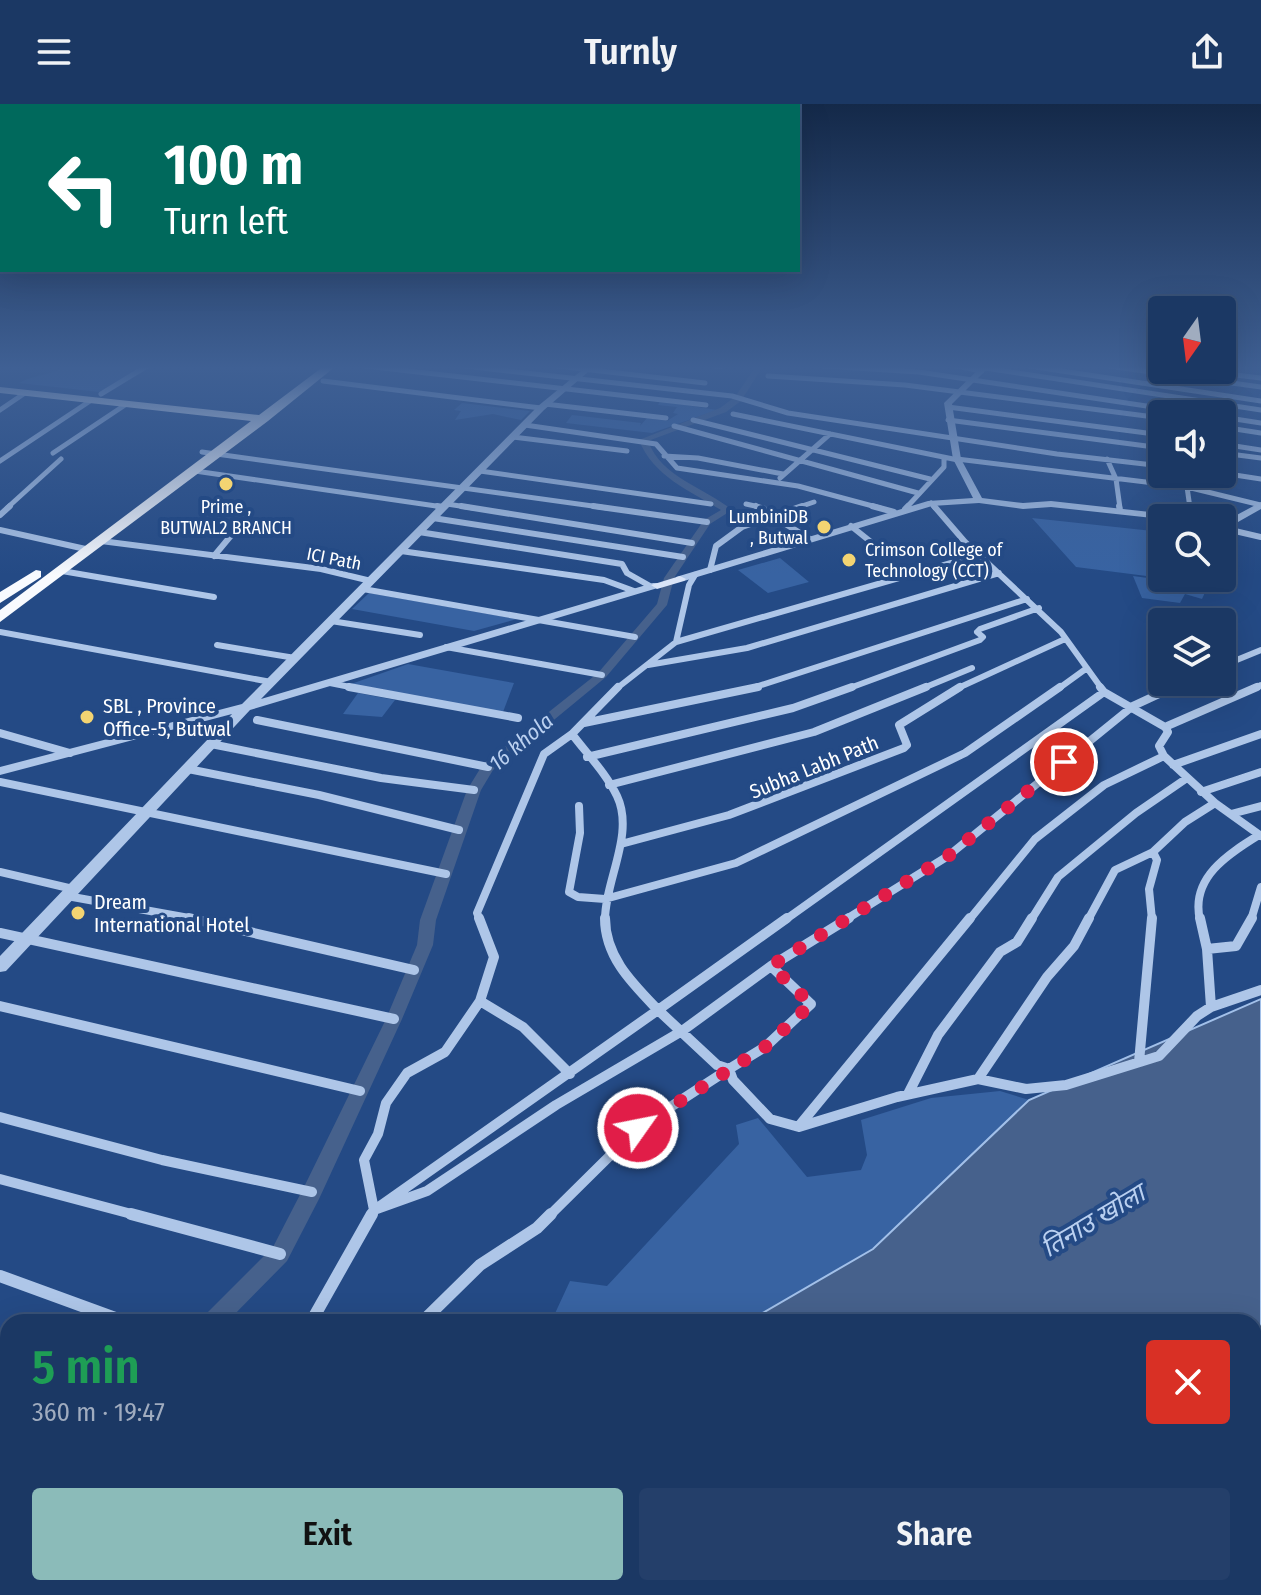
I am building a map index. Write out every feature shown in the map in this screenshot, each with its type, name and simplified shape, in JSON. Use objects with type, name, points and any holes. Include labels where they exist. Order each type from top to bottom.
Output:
[{"type":"highway","points":[[0,599],[228,436]]},
{"type":"highway","points":[[0,617],[195,471],[237,436]]},
{"type":"main road","points":[[654,586],[680,579]]},
{"type":"street","points":[[0,461],[36,436]]},
{"type":"street","points":[[53,453],[79,436]]},
{"type":"street","points":[[599,436],[656,444],[663,456],[677,468],[777,482],[900,511]]},
{"type":"street","points":[[707,436],[918,493]]},
{"type":"street","points":[[751,436],[930,479]]},
{"type":"street","points":[[777,482],[796,461],[816,449],[829,436]]},
{"type":"street","points":[[838,436],[944,458],[1148,483]]},
{"type":"street","points":[[936,436],[1148,464]]},
{"type":"street","points":[[1067,436],[1148,446]]},
{"type":"street","points":[[0,966],[246,707],[513,437],[627,451]]},
{"type":"street","points":[[952,438],[958,460],[979,500]]},
{"type":"street","points":[[1236,446],[1261,450]]},
{"type":"street","points":[[202,452],[707,522]]},
{"type":"street","points":[[0,453],[9,453]]},
{"type":"street","points":[[1236,455],[1261,458]]},
{"type":"street","points":[[663,456],[698,458],[783,474]]},
{"type":"street","points":[[900,511],[944,467],[944,458]]},
{"type":"street","points":[[0,515],[61,459]]},
{"type":"street","points":[[1107,459],[1116,479],[1120,511]]},
{"type":"street","points":[[195,471],[692,543]]},
{"type":"street","points":[[480,471],[711,504]]},
{"type":"street","points":[[1236,475],[1261,479]]},
{"type":"street","points":[[1191,488],[1261,505]]},
{"type":"street","points":[[680,579],[931,503],[979,500],[1148,514]]},
{"type":"street","points":[[710,570],[716,546],[742,527],[814,502]]},
{"type":"street","points":[[931,503],[979,555],[1039,608],[1104,692],[1165,727],[1168,732],[1159,746],[1164,756],[1201,792],[1260,836],[1224,856],[1201,887],[1198,911],[1207,949],[1211,1007]]},
{"type":"street","points":[[746,504],[764,508],[810,539]]},
{"type":"street","points":[[1236,519],[1261,505]]},
{"type":"street","points":[[433,518],[683,557]]},
{"type":"street","points":[[214,556],[239,526]]},
{"type":"street","points":[[851,526],[891,558]]},
{"type":"street","name":"ICI Path","points":[[0,530],[75,545],[214,556],[321,569],[371,581]]},
{"type":"street","points":[[1236,531],[1261,537]]},
{"type":"street","points":[[419,532],[622,564],[627,573],[654,586]]},
{"type":"street","points":[[401,551],[607,580],[634,591]]},
{"type":"street","points":[[374,1210],[364,1160],[378,1134],[386,1103],[407,1073],[445,1052],[480,1001],[494,957],[477,913],[499,868],[524,795],[544,754],[572,734],[615,689],[676,642],[979,555]]},
{"type":"street","points":[[62,571],[214,597]]},
{"type":"street","points":[[647,665],[747,648],[999,573]]},
{"type":"street","points":[[676,642],[689,585],[695,575]]},
{"type":"street","points":[[0,771],[246,707],[654,586]]},
{"type":"street","points":[[363,589],[635,637]]},
{"type":"street","points":[[583,723],[761,686],[1027,599]]},
{"type":"street","points":[[587,757],[793,708],[980,640],[983,637],[977,632],[980,629],[1039,608]]},
{"type":"street","points":[[331,621],[420,635]]},
{"type":"street","points":[[0,632],[271,682]]},
{"type":"street","name":"Subha Labh Path","points":[[621,844],[663,836],[743,812],[904,748],[907,745],[899,725],[906,718],[940,698],[1065,639]]},
{"type":"street","points":[[217,645],[295,658]]},
{"type":"street","points":[[446,647],[602,675]]},
{"type":"street","points":[[1236,660],[1261,650]]},
{"type":"street","points":[[609,785],[814,732],[972,668]]},
{"type":"street","points":[[579,806],[580,833],[567,889],[578,897],[605,899],[736,863],[965,753],[1087,668]]},
{"type":"street","points":[[329,682],[518,718]]},
{"type":"street","points":[[1165,727],[1261,685]]},
{"type":"street","points":[[316,1314],[374,1210],[425,1170],[570,1074],[1104,692]]},
{"type":"street","points":[[374,1210],[427,1191],[556,1105],[682,1031],[771,966],[948,856],[1133,706],[1154,696]]},
{"type":"street","points":[[257,720],[488,767]]},
{"type":"street","points":[[0,733],[70,753]]},
{"type":"street","points":[[572,734],[621,807],[621,844],[605,899],[603,924],[619,971],[717,1065],[729,1069]]},
{"type":"street","points":[[1173,765],[1261,734]]},
{"type":"street","points":[[211,744],[381,778],[474,790]]},
{"type":"street","points":[[799,1127],[1035,839],[1104,785],[1164,756]]},
{"type":"street","points":[[188,769],[319,795],[459,830]]},
{"type":"street","points":[[1201,792],[1261,772]]},
{"type":"street","points":[[908,1094],[938,1035],[1000,952],[1017,942],[1058,877],[1136,813],[1187,778]]},
{"type":"street","points":[[0,782],[446,874]]},
{"type":"street","points":[[978,1079],[1047,977],[1074,946],[1115,870],[1153,852],[1185,822],[1215,803]]},
{"type":"street","points":[[1231,814],[1261,806]]},
{"type":"street","points":[[1139,1062],[1153,930],[1149,889],[1157,860],[1153,852]]},
{"type":"street","points":[[0,872],[70,892],[414,970]]},
{"type":"street","points":[[1207,949],[1236,946],[1251,920],[1261,887]]},
{"type":"street","points":[[0,933],[394,1019]]},
{"type":"street","points":[[430,1314],[480,1265],[537,1228],[638,1128],[765,1047],[811,1004],[771,966]]},
{"type":"street","points":[[729,1069],[733,1080],[770,1119],[799,1127],[908,1094],[978,1079],[1026,1089],[1066,1085],[1159,1056],[1197,1016],[1211,1007],[1261,990]]},
{"type":"street","points":[[480,1001],[523,1027],[570,1074]]},
{"type":"street","points":[[0,1006],[360,1091]]},
{"type":"street","points":[[0,1117],[162,1160],[312,1192]]},
{"type":"street","points":[[0,1179],[280,1254]]},
{"type":"street","points":[[0,1276],[104,1314]]},
{"type":"shaded area","points":[[1032,518],[1148,530],[1148,576],[1076,567]]},
{"type":"shaded area","points":[[780,558],[809,582],[768,593],[738,570]]},
{"type":"shaded area","points":[[1133,576],[1148,578],[1148,592],[1205,592],[1202,599],[1185,594],[1180,603],[1142,598]]},
{"type":"shaded area","points":[[369,593],[517,619],[474,631],[352,609]]},
{"type":"shaded area","points":[[408,664],[514,683],[503,712],[351,684]]},
{"type":"shaded area","points":[[358,693],[395,700],[382,717],[343,714]]},
{"type":"shaded area","points":[[1000,1091],[1029,1100],[873,1249],[761,1314],[555,1314],[570,1281],[607,1286],[739,1144],[736,1125],[758,1118],[807,1177],[861,1170],[867,1155],[861,1120],[931,1098]]},
{"type":"water","name":"तिनाउ खोला","points":[[1261,999],[1261,1314],[761,1314],[873,1249],[1029,1100]]},
{"type":"waterway","name":"16 khola","points":[[220,1314],[280,1254],[312,1192],[394,1019],[425,945],[428,920],[474,790],[488,767],[602,675],[662,605],[669,578],[707,522],[727,510],[691,489],[655,462],[643,440],[655,436]]},
{"type":"place","name":"Prime , BUTWAL2 BRANCH","points":[[226,484]]},
{"type":"place","name":"LumbiniDB , Butwal","points":[[824,527]]},
{"type":"place","name":"Crimson College of Technology (CCT)","points":[[849,560]]},
{"type":"place","name":"SBL , Province Office-5, Butwal","points":[[87,717]]},
{"type":"place","name":"Dream International Hotel","points":[[78,913]]},
{"type":"route","points":[[638,1128],[765,1047],[811,1004],[771,966],[948,856],[1064,762]]}]
